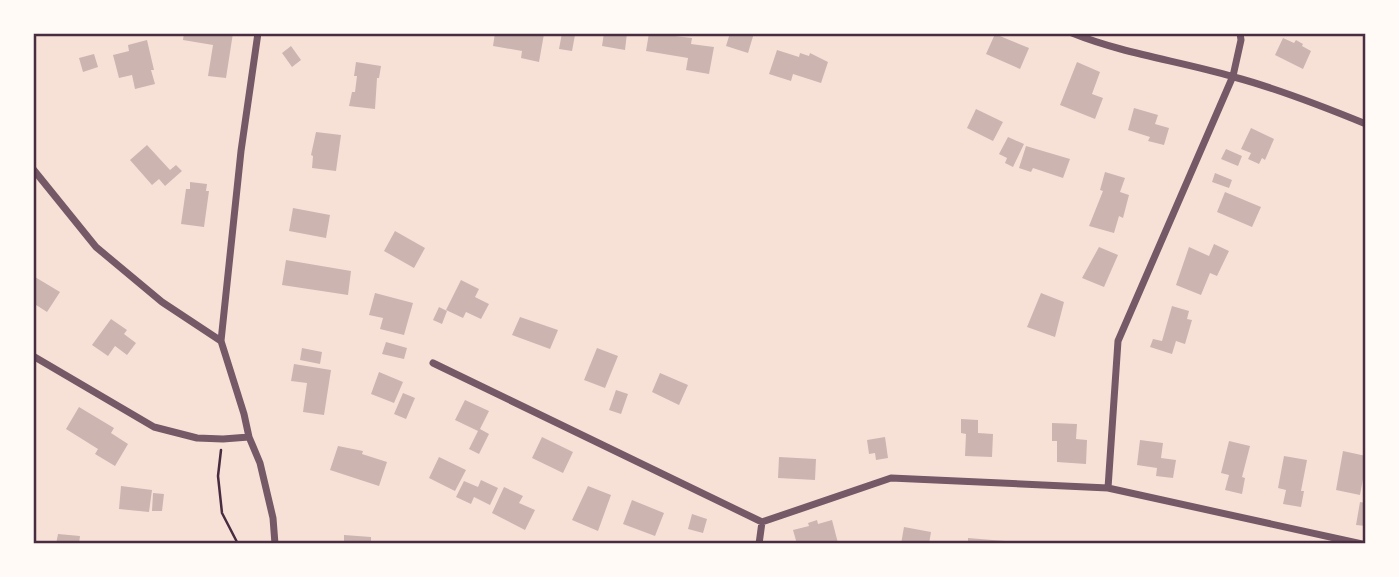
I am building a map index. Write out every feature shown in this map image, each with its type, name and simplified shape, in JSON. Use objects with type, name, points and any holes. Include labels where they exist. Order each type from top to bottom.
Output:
[{"type":"street","points":[[258,33],[241,151],[221,341],[262,474],[273,518],[275,544]]},
{"type":"street","points":[[1072,33],[1096,43],[1233,76],[1312,102],[1366,124]]},
{"type":"street","points":[[1108,488],[1118,341],[1233,76],[1241,40],[1240,33]]},
{"type":"street","points":[[33,169],[96,247],[162,302],[221,341]]},
{"type":"street","points":[[33,356],[154,427],[197,438],[249,437]]},
{"type":"street","points":[[433,363],[762,522],[891,478],[1108,488],[1362,544]]},
{"type":"street","points":[[759,544],[762,522]]},
{"type":"path","points":[[223,439],[218,476],[222,513],[238,544]]},
{"type":"building","points":[[184,33],[233,33],[226,78],[208,76],[213,45],[183,40]]},
{"type":"building","points":[[495,33],[544,34],[539,62],[521,58],[522,51],[493,46]]},
{"type":"building","points":[[562,33],[575,35],[572,51],[559,49]]},
{"type":"building","points":[[604,33],[627,33],[625,50],[602,46]]},
{"type":"building","points":[[649,33],[692,38],[691,44],[714,47],[709,74],[686,70],[688,58],[646,51]]},
{"type":"building","points":[[730,33],[754,33],[748,53],[726,46]]},
{"type":"building","points":[[995,34],[1029,48],[1020,69],[986,54]]},
{"type":"building","points":[[1283,38],[1294,43],[1296,40],[1311,51],[1303,69],[1275,55]]},
{"type":"building","points":[[147,40],[155,84],[135,89],[132,75],[119,78],[113,55],[129,51],[128,45]]},
{"type":"building","points":[[291,46],[301,60],[292,67],[282,53]]},
{"type":"building","points":[[777,50],[799,57],[800,53],[809,56],[810,53],[828,62],[821,83],[793,74],[791,81],[769,74]]},
{"type":"building","points":[[94,54],[98,67],[83,72],[79,58]]},
{"type":"building","points":[[356,62],[381,66],[377,78],[375,109],[349,106],[352,92],[355,92]]},
{"type":"building","points":[[1077,62],[1100,72],[1092,94],[1103,98],[1095,119],[1060,105]]},
{"type":"building","points":[[1134,108],[1158,115],[1155,124],[1169,128],[1164,145],[1148,141],[1150,137],[1128,130]]},
{"type":"building","points":[[976,109],[1003,122],[993,141],[967,128]]},
{"type":"building","points":[[1251,128],[1274,139],[1265,160],[1262,158],[1259,164],[1248,159],[1251,153],[1241,149]]},
{"type":"building","points":[[316,132],[341,135],[336,171],[312,168],[311,155]]},
{"type":"building","points":[[1008,137],[1024,144],[1013,167],[1005,163],[1007,158],[999,154]]},
{"type":"building","points":[[147,145],[170,170],[176,165],[182,171],[165,186],[159,179],[152,185],[130,160]]},
{"type":"building","points":[[1026,146],[1070,159],[1063,178],[1033,168],[1031,172],[1019,168]]},
{"type":"building","points":[[1226,149],[1242,156],[1238,166],[1221,159]]},
{"type":"building","points":[[1105,172],[1125,178],[1120,192],[1129,195],[1123,218],[1119,216],[1114,233],[1089,226],[1103,191],[1100,190]]},
{"type":"building","points":[[1215,173],[1232,180],[1229,188],[1212,182]]},
{"type":"building","points":[[190,182],[207,184],[206,191],[209,191],[204,227],[181,224],[186,189],[190,189]]},
{"type":"building","points":[[1225,192],[1261,207],[1252,227],[1217,212]]},
{"type":"building","points":[[293,208],[330,215],[326,238],[289,231]]},
{"type":"building","points":[[395,231],[425,248],[414,268],[384,251]]},
{"type":"building","points":[[1214,244],[1229,251],[1217,276],[1210,273],[1201,295],[1176,285],[1189,247],[1209,256]]},
{"type":"building","points":[[1099,247],[1118,255],[1104,287],[1082,278]]},
{"type":"building","points":[[286,260],[351,271],[348,295],[282,285]]},
{"type":"building","points":[[35,277],[60,292],[47,312],[33,303]]},
{"type":"building","points":[[461,280],[479,289],[475,297],[489,304],[481,319],[466,312],[463,318],[446,310]]},
{"type":"building","points":[[375,293],[413,303],[404,335],[380,329],[383,318],[369,315]]},
{"type":"building","points":[[1041,293],[1064,302],[1055,337],[1027,327]]},
{"type":"building","points":[[1172,306],[1189,311],[1187,319],[1192,320],[1185,344],[1176,341],[1172,354],[1150,347],[1153,339],[1162,341]]},
{"type":"building","points":[[439,307],[447,311],[442,324],[433,320]]},
{"type":"building","points":[[520,317],[558,330],[550,349],[512,335]]},
{"type":"building","points":[[111,319],[127,330],[124,334],[136,343],[127,355],[115,346],[108,356],[92,345]]},
{"type":"building","points":[[386,342],[407,348],[404,359],[382,354]]},
{"type":"building","points":[[302,348],[322,352],[320,364],[300,360]]},
{"type":"building","points":[[597,348],[618,356],[605,388],[584,380]]},
{"type":"building","points":[[294,364],[331,370],[324,415],[303,412],[307,383],[291,381]]},
{"type":"building","points":[[379,372],[403,382],[394,403],[371,394]]},
{"type":"building","points":[[660,373],[688,385],[679,405],[652,392]]},
{"type":"building","points":[[616,390],[628,394],[621,414],[609,410]]},
{"type":"building","points":[[403,393],[415,398],[406,419],[394,414]]},
{"type":"building","points":[[465,400],[489,411],[480,429],[489,434],[479,454],[469,449],[478,431],[455,420]]},
{"type":"building","points":[[79,407],[114,428],[111,433],[128,444],[115,466],[95,454],[98,449],[66,429]]},
{"type":"building","points":[[961,419],[978,420],[978,433],[993,434],[992,457],[965,456],[966,434],[961,433]]},
{"type":"building","points":[[1052,423],[1077,424],[1076,439],[1087,440],[1086,464],[1057,462],[1057,441],[1052,441]]},
{"type":"building","points":[[542,437],[573,452],[563,473],[532,458]]},
{"type":"building","points":[[885,437],[888,458],[876,460],[875,453],[869,454],[867,440]]},
{"type":"building","points":[[1140,440],[1163,443],[1161,458],[1176,460],[1173,478],[1156,476],[1157,468],[1137,465]]},
{"type":"building","points":[[1229,441],[1250,446],[1242,477],[1245,478],[1242,494],[1225,490],[1229,475],[1221,473]]},
{"type":"building","points":[[338,446],[363,451],[362,454],[387,462],[379,486],[330,470]]},
{"type":"building","points":[[1343,451],[1366,456],[1366,479],[1363,479],[1360,495],[1336,490]]},
{"type":"building","points":[[1284,456],[1307,460],[1301,507],[1283,504],[1286,490],[1278,488]]},
{"type":"building","points":[[439,457],[466,470],[455,491],[429,478]]},
{"type":"building","points":[[779,457],[816,459],[815,480],[778,478]]},
{"type":"building","points":[[481,480],[498,488],[490,505],[474,497],[471,504],[456,497],[464,481],[478,487]]},
{"type":"building","points":[[121,486],[152,490],[149,512],[119,509]]},
{"type":"building","points":[[588,486],[611,495],[598,531],[572,520]]},
{"type":"building","points":[[504,487],[523,496],[519,503],[535,510],[525,530],[492,513]]},
{"type":"building","points":[[153,493],[164,494],[162,511],[152,511]]},
{"type":"building","points":[[632,500],[664,513],[655,536],[623,524]]},
{"type":"building","points":[[1360,502],[1366,503],[1366,526],[1356,525]]},
{"type":"building","points":[[692,514],[707,519],[703,533],[688,529]]},
{"type":"building","points":[[817,520],[818,524],[832,520],[838,543],[797,544],[793,530],[809,526],[808,523]]},
{"type":"building","points":[[904,527],[931,532],[929,544],[901,544]]},
{"type":"building","points":[[58,534],[80,536],[79,544],[56,544]]},
{"type":"building","points":[[344,535],[371,537],[371,544],[344,544]]},
{"type":"building","points":[[968,538],[1005,541],[1004,544],[968,544]]}]
